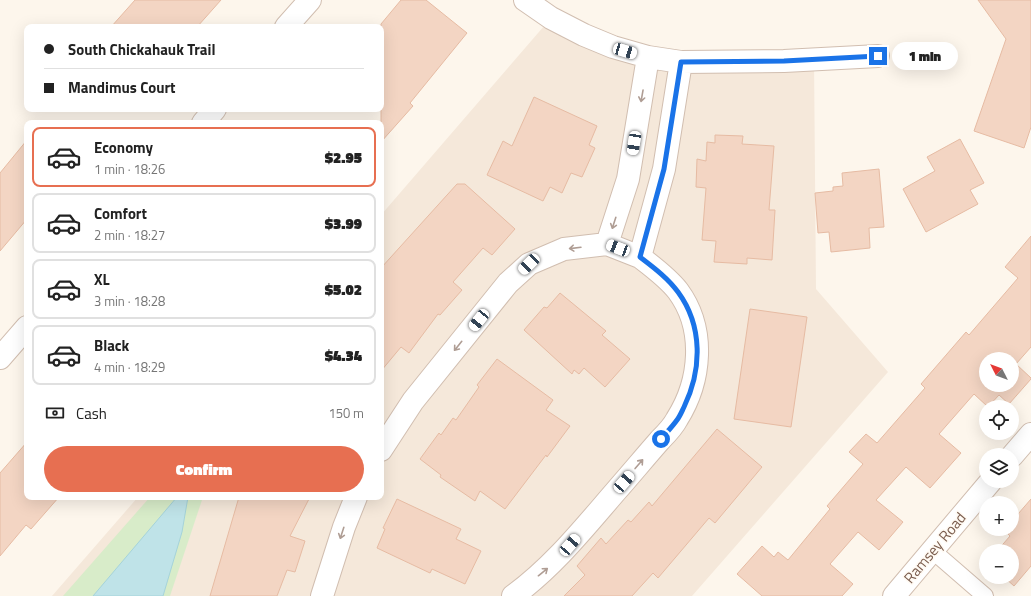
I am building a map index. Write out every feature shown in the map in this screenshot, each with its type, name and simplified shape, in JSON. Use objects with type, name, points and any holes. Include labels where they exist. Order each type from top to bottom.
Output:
[{"type":"street","points":[[289,24],[310,0]]},
{"type":"street","points":[[525,0],[551,18],[584,35],[613,47],[648,57],[681,62],[784,61],[878,56]]},
{"type":"street","points":[[607,244],[628,179],[648,57]]},
{"type":"street","points":[[640,257],[664,169],[681,62]]},
{"type":"street","points":[[206,120],[212,112]]},
{"type":"street","points":[[384,445],[413,400],[508,283],[529,264],[564,249],[607,244],[640,257],[659,272],[678,292],[690,314],[696,334],[698,359],[691,391],[677,420],[570,545],[549,567],[513,596]]},
{"type":"street","points":[[0,358],[24,330]]},
{"type":"street","points":[[1019,448],[1031,434]]},
{"type":"street","name":"Ramsey Road","points":[[894,596],[985,488]]},
{"type":"street","points":[[322,596],[344,527],[355,500]]},
{"type":"lane","points":[[933,551],[985,596]]},
{"type":"shaded area","points":[[551,18],[613,47],[814,59],[816,289],[888,372],[692,596],[52,596],[135,500],[384,500],[384,212]]},
{"type":"green space","points":[[147,500],[202,500],[170,596],[63,596]]},
{"type":"water","points":[[174,500],[187,500],[182,532],[163,596],[93,596]]},
{"type":"building","points":[[135,0],[221,0],[200,24],[114,24]]},
{"type":"building","points":[[401,0],[426,0],[467,33],[410,103],[413,106],[384,139],[384,120],[381,120],[381,112],[384,112],[384,24],[381,24]]},
{"type":"building","points":[[978,0],[1031,0],[1031,127],[1024,148],[974,131],[1006,39]]},
{"type":"building","points":[[534,97],[597,126],[589,145],[595,148],[582,177],[571,173],[562,193],[550,187],[543,201],[487,175],[503,141],[512,146]]},
{"type":"building","points":[[715,135],[743,136],[742,144],[774,146],[769,210],[775,210],[772,260],[747,258],[747,264],[714,262],[716,241],[702,240],[706,188],[696,187],[697,159],[706,161],[707,142],[715,143]]},
{"type":"building","points":[[960,139],[984,183],[970,190],[978,204],[926,232],[903,189],[935,171],[927,157]]},
{"type":"building","points":[[24,144],[24,223],[0,251],[0,173]]},
{"type":"building","points":[[879,169],[884,227],[869,228],[870,248],[831,252],[829,232],[818,233],[815,193],[833,191],[833,187],[843,186],[842,173]]},
{"type":"building","points":[[457,184],[465,184],[515,229],[492,255],[483,248],[453,282],[462,290],[440,315],[438,314],[409,353],[401,347],[384,367],[384,265]]},
{"type":"building","points":[[1031,236],[1031,347],[1019,361],[1019,352],[979,352],[979,392],[1019,392],[1019,367],[1031,379],[1013,400],[1005,400],[999,395],[994,400],[980,400],[974,394],[939,434],[961,453],[930,488],[906,467],[876,500],[903,522],[879,550],[858,532],[830,564],[853,584],[842,596],[762,596],[737,574],[762,546],[774,557],[778,552],[788,560],[830,509],[827,506],[863,464],[849,452],[866,434],[877,443],[925,388],[921,384],[966,332],[969,335],[1018,278],[1005,267]]},
{"type":"building","points":[[560,293],[606,331],[602,335],[630,359],[605,387],[584,368],[579,374],[574,370],[572,374],[524,330],[544,307],[547,308]]},
{"type":"building","points":[[750,309],[807,317],[791,427],[734,419]]},
{"type":"building","points":[[497,359],[553,400],[546,410],[570,426],[505,509],[480,491],[475,501],[440,477],[441,475],[420,459],[439,433],[441,435],[453,418],[456,420],[479,387],[477,385]]},
{"type":"building","points":[[717,429],[762,467],[715,523],[709,518],[658,578],[653,573],[632,596],[564,596],[585,575],[577,566],[601,538],[606,544],[628,520],[631,522],[649,502],[652,506]]},
{"type":"building","points":[[24,445],[24,500],[56,500],[31,529],[26,525],[0,556],[0,473]]},
{"type":"building","points":[[397,499],[461,529],[456,539],[481,551],[465,584],[432,569],[430,573],[377,548],[385,529],[383,528]]},
{"type":"building","points":[[1031,499],[1031,566],[1019,580],[1019,544],[1003,544],[1010,536],[1019,536],[1019,513]]},
{"type":"building","points":[[238,500],[308,500],[290,536],[305,541],[295,572],[287,570],[277,596],[210,596]]},
{"type":"route","points":[[661,439],[677,420],[691,391],[698,359],[696,334],[690,314],[678,292],[659,272],[640,257],[664,169],[681,62],[784,61],[878,56]]}]
